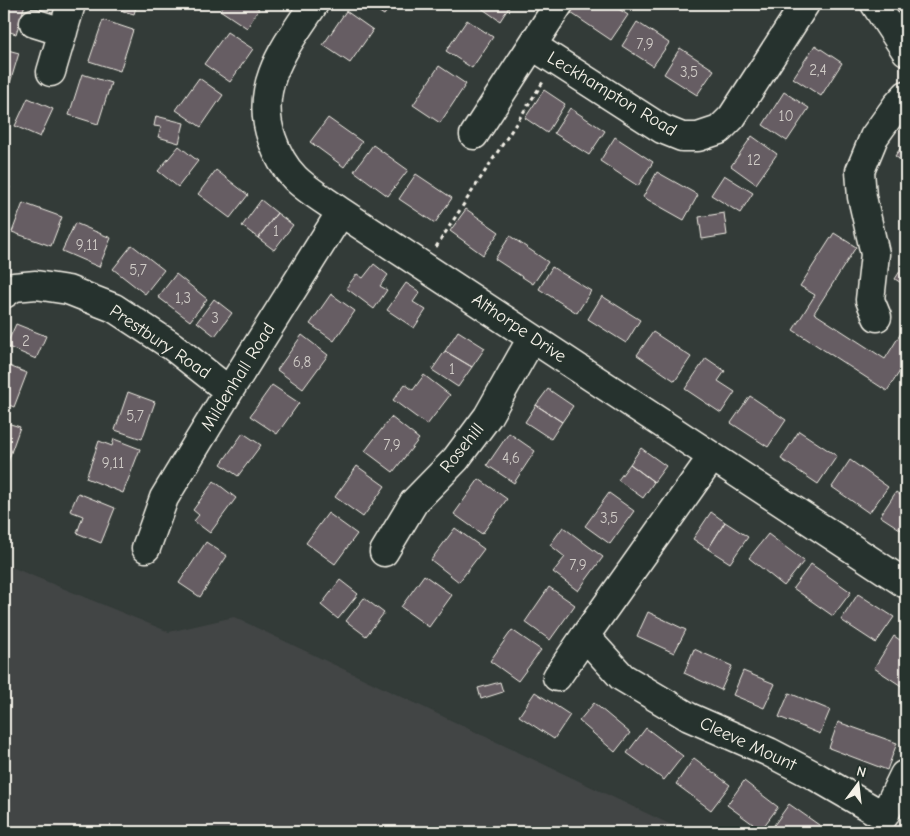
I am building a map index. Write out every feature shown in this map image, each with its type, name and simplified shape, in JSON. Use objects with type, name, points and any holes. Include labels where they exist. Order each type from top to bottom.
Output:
[{"type":"street","points":[[52,72],[71,4]]},
{"type":"street","name":"Althorpe Drive","points":[[314,4],[274,69],[266,98],[266,119],[270,136],[282,161],[296,178],[341,212],[906,584]]},
{"type":"street","name":"Leckhampton Road","points":[[474,135],[559,4]]},
{"type":"street","name":"Leckhampton Road","points":[[533,46],[662,129],[682,137],[698,137],[719,130],[732,117],[805,4]]},
{"type":"street","points":[[875,4],[906,52]]},
{"type":"street","points":[[34,23],[63,32]]},
{"type":"street","points":[[867,308],[875,254],[862,197],[860,171],[874,137],[897,104],[906,95]]},
{"type":"street","name":"Mildenhall Road","points":[[146,548],[164,498],[341,212]]},
{"type":"street","name":"Prestbury Road","points":[[4,294],[14,287],[36,285],[68,290],[114,308],[172,346],[229,391]]},
{"type":"street","name":"Rosehill","points":[[384,552],[414,502],[456,459],[488,416],[532,338]]},
{"type":"street","points":[[557,677],[712,457]]},
{"type":"street","name":"Cleeve Mount","points":[[586,636],[622,677],[655,697],[689,717],[769,752],[884,816],[904,775]]},
{"type":"path","points":[[424,265],[557,60]]},
{"type":"shaded area","points":[[4,564],[169,632],[234,617],[686,832],[4,832]]},
{"type":"building","points":[[4,4],[25,4],[16,34],[4,30]]},
{"type":"building","points":[[106,4],[137,4],[134,14],[105,6]]},
{"type":"building","points":[[225,4],[251,4],[259,9],[247,28],[220,10]]},
{"type":"building","points":[[367,4],[392,4],[384,15]]},
{"type":"building","points":[[478,4],[511,4],[500,21]]},
{"type":"building","points":[[578,4],[611,4],[628,15],[611,40],[571,13]]},
{"type":"building","points":[[346,11],[373,30],[350,63],[323,45]]},
{"type":"building","points":[[103,20],[133,30],[120,71],[89,61]]},
{"type":"building","points":[[467,20],[493,37],[472,68],[446,51]]},
{"type":"building","points":[[637,22],[669,43],[653,66],[622,46]]},
{"type":"building","points":[[227,32],[253,49],[230,82],[204,64]]},
{"type":"building","points":[[815,45],[842,63],[821,96],[793,78]]},
{"type":"building","points":[[680,48],[714,70],[697,95],[664,74]]},
{"type":"building","points":[[4,49],[19,53],[7,93],[4,92]]},
{"type":"building","points":[[439,66],[466,84],[440,123],[413,105]]},
{"type":"building","points":[[82,74],[111,83],[98,124],[69,115]]},
{"type":"building","points":[[199,78],[223,95],[201,127],[176,110]]},
{"type":"building","points":[[544,90],[565,104],[547,133],[525,118]]},
{"type":"building","points":[[784,92],[809,108],[787,141],[763,125]]},
{"type":"building","points":[[28,98],[53,109],[40,137],[15,126]]},
{"type":"building","points":[[570,108],[605,131],[589,155],[554,133]]},
{"type":"building","points":[[156,116],[184,123],[179,143],[158,137],[161,127],[154,126]]},
{"type":"building","points":[[328,118],[362,142],[344,167],[310,142]]},
{"type":"building","points":[[752,136],[777,154],[756,184],[731,166]]},
{"type":"building","points":[[615,137],[653,162],[638,186],[600,161]]},
{"type":"building","points":[[906,140],[906,164],[895,156]]},
{"type":"building","points":[[373,145],[408,170],[388,196],[354,171]]},
{"type":"building","points":[[179,146],[198,161],[178,187],[158,171]]},
{"type":"building","points":[[216,170],[248,195],[230,218],[198,194]]},
{"type":"building","points":[[657,172],[698,195],[684,220],[643,197]]},
{"type":"building","points":[[416,174],[452,198],[435,223],[399,199]]},
{"type":"building","points":[[724,175],[753,193],[740,213],[711,195]]},
{"type":"building","points":[[4,184],[10,187],[4,204]]},
{"type":"building","points":[[261,200],[277,213],[258,238],[242,226]]},
{"type":"building","points":[[23,203],[62,217],[51,246],[12,232]]},
{"type":"building","points":[[466,209],[499,232],[483,255],[450,231]]},
{"type":"building","points":[[277,213],[293,225],[274,250],[258,238]]},
{"type":"building","points":[[724,213],[727,235],[702,239],[699,217]]},
{"type":"building","points":[[75,223],[111,238],[99,267],[62,251]]},
{"type":"building","points":[[834,233],[856,247],[814,313],[885,359],[906,325],[906,362],[887,391],[793,330],[815,295],[800,286]]},
{"type":"building","points":[[510,236],[548,262],[533,284],[495,259]]},
{"type":"building","points":[[132,245],[164,270],[145,294],[113,269]]},
{"type":"building","points":[[906,262],[906,286],[895,279]]},
{"type":"building","points":[[374,264],[388,275],[380,286],[387,290],[374,309],[346,288],[357,274],[363,278]]},
{"type":"building","points":[[552,267],[591,291],[577,313],[539,289]]},
{"type":"building","points":[[176,274],[207,299],[190,321],[158,297]]},
{"type":"building","points":[[406,283],[420,292],[413,302],[426,310],[414,328],[387,310]]},
{"type":"building","points":[[331,294],[355,311],[334,341],[310,324]]},
{"type":"building","points":[[602,296],[640,320],[626,343],[588,319]]},
{"type":"building","points":[[214,299],[232,313],[215,336],[197,322]]},
{"type":"building","points":[[16,324],[46,336],[36,359],[6,346]]},
{"type":"building","points":[[458,331],[485,348],[472,367],[445,351]]},
{"type":"building","points":[[653,332],[691,357],[675,381],[637,355]]},
{"type":"building","points":[[302,335],[328,355],[303,389],[277,370]]},
{"type":"building","points":[[445,351],[472,367],[458,387],[432,370]]},
{"type":"building","points":[[706,358],[725,371],[718,381],[735,392],[721,413],[685,389]]},
{"type":"building","points":[[4,364],[27,373],[14,407],[4,403]]},
{"type":"building","points":[[424,375],[450,395],[427,425],[393,400],[405,384],[413,390]]},
{"type":"building","points":[[272,385],[299,403],[277,434],[250,416]]},
{"type":"building","points":[[548,389],[573,406],[562,422],[536,405]]},
{"type":"building","points":[[128,392],[155,402],[142,439],[115,430]]},
{"type":"building","points":[[750,396],[786,420],[768,447],[731,423]]},
{"type":"building","points":[[536,405],[562,422],[551,439],[525,422]]},
{"type":"building","points":[[391,417],[419,439],[393,472],[365,451]]},
{"type":"building","points":[[4,422],[20,427],[7,464],[4,463]]},
{"type":"building","points":[[799,431],[837,456],[818,484],[781,459]]},
{"type":"building","points":[[243,433],[261,445],[238,476],[221,464]]},
{"type":"building","points":[[509,433],[535,451],[514,483],[487,465]]},
{"type":"building","points":[[114,439],[140,449],[123,493],[86,478],[99,441],[112,446]]},
{"type":"building","points":[[641,448],[666,466],[654,482],[630,464]]},
{"type":"building","points":[[850,460],[888,487],[869,513],[832,487]]},
{"type":"building","points":[[630,464],[654,482],[643,498],[618,480]]},
{"type":"building","points":[[357,466],[385,486],[363,517],[335,497]]},
{"type":"building","points":[[479,479],[507,499],[482,534],[454,514]]},
{"type":"building","points":[[214,481],[236,498],[210,533],[194,521],[199,515],[193,510]]},
{"type":"building","points":[[896,492],[906,499],[906,533],[880,516]]},
{"type":"building","points":[[78,493],[115,508],[101,543],[77,533],[83,516],[70,511]]},
{"type":"building","points":[[609,493],[634,511],[610,544],[585,526]]},
{"type":"building","points":[[711,512],[725,522],[708,549],[693,539]]},
{"type":"building","points":[[328,513],[357,534],[335,564],[306,543]]},
{"type":"building","points":[[725,522],[748,537],[730,563],[708,549]]},
{"type":"building","points":[[563,527],[603,557],[578,591],[553,572],[565,557],[550,545]]},
{"type":"building","points":[[455,528],[484,549],[459,582],[431,560]]},
{"type":"building","points":[[768,534],[804,561],[784,586],[749,558]]},
{"type":"building","points":[[206,542],[227,556],[200,597],[179,583]]},
{"type":"building","points":[[811,564],[851,592],[833,616],[793,588]]},
{"type":"building","points":[[424,575],[452,595],[429,627],[401,607]]},
{"type":"building","points":[[340,580],[358,594],[338,619],[321,605]]},
{"type":"building","points":[[549,587],[575,605],[550,640],[525,622]]},
{"type":"building","points":[[858,594],[894,617],[876,643],[841,620]]},
{"type":"building","points":[[364,598],[384,613],[366,636],[346,621]]},
{"type":"building","points":[[648,612],[686,630],[674,653],[637,636]]},
{"type":"building","points":[[512,630],[541,650],[518,681],[490,661]]},
{"type":"building","points":[[894,636],[906,644],[906,689],[874,668]]},
{"type":"building","points":[[694,649],[732,666],[721,690],[684,673]]},
{"type":"building","points":[[743,671],[775,684],[764,708],[733,695]]},
{"type":"building","points":[[500,682],[503,692],[481,699],[478,688]]},
{"type":"building","points":[[535,692],[570,715],[554,739],[519,716]]},
{"type":"building","points":[[789,693],[830,710],[820,734],[779,717]]},
{"type":"building","points":[[594,703],[630,733],[615,752],[579,721]]},
{"type":"building","points":[[838,722],[897,743],[887,770],[829,748]]},
{"type":"building","points":[[646,728],[683,756],[664,780],[627,753]]},
{"type":"building","points":[[694,758],[730,785],[711,810],[676,784]]},
{"type":"building","points":[[744,781],[778,807],[761,830],[727,805]]},
{"type":"building","points":[[789,804],[829,832],[778,832],[772,828]]}]
